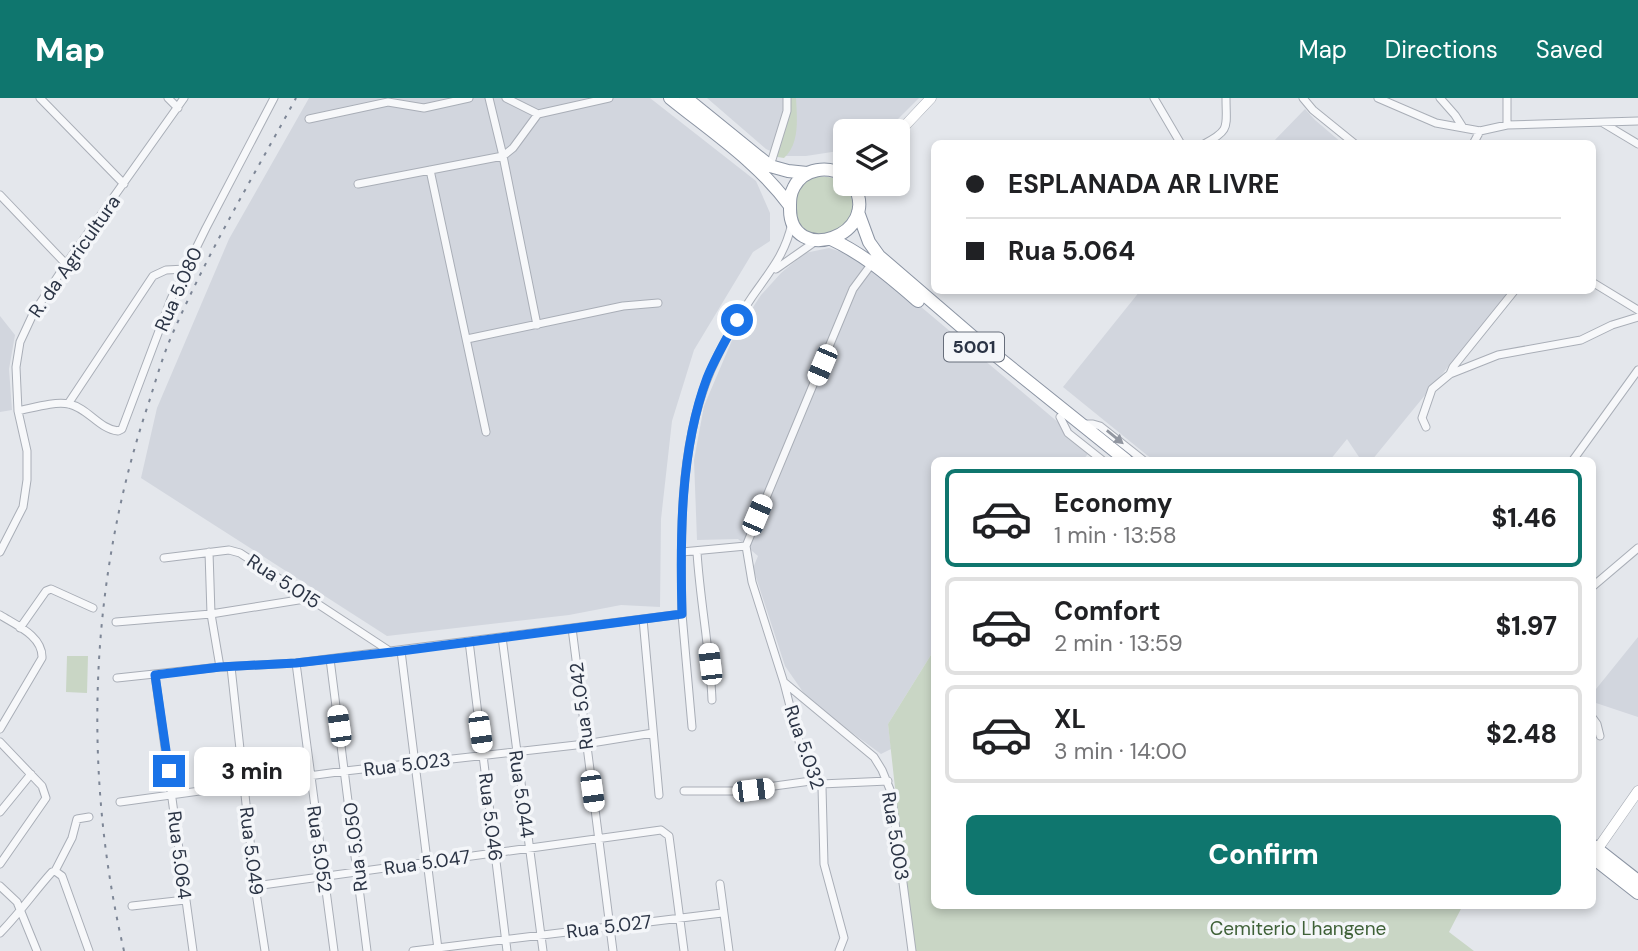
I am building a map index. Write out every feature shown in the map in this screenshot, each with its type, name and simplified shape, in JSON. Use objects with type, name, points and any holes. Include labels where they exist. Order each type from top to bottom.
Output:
[{"type":"highway","points":[[670,98],[769,179],[790,206]]},
{"type":"highway","points":[[686,98],[770,166],[788,172],[833,170]]},
{"type":"highway","points":[[807,173],[793,187],[790,197],[792,222],[802,235],[816,241],[831,239],[848,229],[858,212],[858,196]]},
{"type":"highway","name":"5001","points":[[858,212],[869,242],[879,256],[979,342],[1122,457]]},
{"type":"highway","name":"5001","points":[[831,239],[851,247],[873,262],[1109,457]]},
{"type":"highway","points":[[1596,852],[1638,881]]},
{"type":"highway","points":[[1596,853],[1638,893]]},
{"type":"main road","points":[[910,120],[931,98]]},
{"type":"main road","points":[[1596,845],[1638,782]]},
{"type":"main road","points":[[1596,846],[1638,791]]},
{"type":"street","points":[[40,98],[124,184]]},
{"type":"street","points":[[168,98],[178,108]]},
{"type":"street","name":"R. da Agricultura","points":[[0,552],[23,507],[27,480],[27,451],[18,411],[16,367],[20,342],[33,314],[66,264],[184,98]]},
{"type":"street","name":"Rua 5.080","points":[[68,404],[78,407],[110,429],[122,429],[171,299],[274,98]]},
{"type":"street","points":[[309,119],[387,102],[424,108],[470,98]]},
{"type":"street","points":[[489,98],[537,325]]},
{"type":"street","points":[[506,98],[538,114],[610,98]]},
{"type":"street","points":[[770,166],[787,111],[787,98]]},
{"type":"street","points":[[1211,140],[1225,130],[1226,98]]},
{"type":"street","points":[[1303,98],[1313,110],[1350,140]]},
{"type":"street","points":[[1378,98],[1436,124],[1477,130],[1507,125],[1638,121]]},
{"type":"street","points":[[1440,98],[1462,126]]},
{"type":"street","points":[[1507,98],[1507,125]]},
{"type":"street","points":[[1158,99],[1179,140]]},
{"type":"street","points":[[358,184],[503,156],[513,148],[538,114]]},
{"type":"street","points":[[1603,123],[1638,144]]},
{"type":"street","points":[[1474,140],[1477,130]]},
{"type":"street","points":[[430,170],[486,432]]},
{"type":"street","points":[[0,195],[66,264]]},
{"type":"street","points":[[692,727],[682,614],[682,552],[690,444],[703,390],[715,359],[737,320],[783,253],[792,222]]},
{"type":"street","points":[[768,276],[789,258],[816,241]]},
{"type":"street","points":[[682,552],[746,546],[853,289],[873,262]]},
{"type":"street","points":[[18,411],[68,404],[153,276],[166,270],[186,269]]},
{"type":"street","points":[[1596,284],[1638,310]]},
{"type":"street","points":[[1426,427],[1422,418],[1432,389],[1450,374],[1512,294]]},
{"type":"street","points":[[467,339],[624,306],[657,303]]},
{"type":"street","points":[[1450,374],[1498,355],[1581,340],[1612,325],[1638,317]]},
{"type":"street","points":[[1575,457],[1638,370]]},
{"type":"street","points":[[1060,417],[1069,433],[1098,457]]},
{"type":"street","points":[[1082,425],[1100,426],[1139,457]]},
{"type":"street","name":"Rua 5.032","points":[[746,546],[752,582],[809,771],[820,782],[824,859],[844,939],[839,951]]},
{"type":"street","points":[[1596,584],[1638,548]]},
{"type":"street","name":"Rua 5.015","points":[[164,558],[229,550],[240,553],[391,652]]},
{"type":"street","points":[[209,552],[211,614],[220,667]]},
{"type":"street","points":[[697,552],[712,700]]},
{"type":"street","points":[[20,628],[46,591],[51,589],[93,608]]},
{"type":"street","points":[[116,622],[211,614],[311,598]]},
{"type":"street","points":[[117,678],[220,667],[296,663],[682,614]]},
{"type":"street","points":[[0,615],[38,642],[42,649],[42,658],[0,729]]},
{"type":"street","points":[[643,619],[659,795]]},
{"type":"street","name":"Rua 5.042","points":[[572,628],[613,951]]},
{"type":"street","name":"Rua 5.044","points":[[502,637],[543,951]]},
{"type":"street","name":"Rua 5.046","points":[[469,641],[508,951]]},
{"type":"street","points":[[401,651],[438,949]]},
{"type":"street","name":"Rua 5.050","points":[[330,659],[367,951]]},
{"type":"street","name":"Rua 5.052","points":[[296,663],[334,951]]},
{"type":"street","name":"Rua 5.049","points":[[231,667],[255,886],[265,951]]},
{"type":"street","name":"Rua 5.064","points":[[155,675],[192,951]]},
{"type":"street","name":"Rua 5.003","points":[[784,683],[874,757],[888,781],[897,825],[912,951]]},
{"type":"street","points":[[1596,723],[1600,736]]},
{"type":"street","name":"Rua 5.023","points":[[120,802],[310,778],[345,771],[585,744],[653,733]]},
{"type":"street","points":[[0,742],[43,786],[46,798],[0,864]]},
{"type":"street","points":[[0,812],[31,774]]},
{"type":"street","points":[[684,791],[738,791],[820,782],[888,781]]},
{"type":"street","points":[[0,933],[55,871],[72,838],[77,819],[89,817]]},
{"type":"street","name":"Rua 5.047","points":[[255,886],[662,830],[667,834],[680,916]]},
{"type":"street","points":[[55,871],[62,876],[89,951]]},
{"type":"street","points":[[720,884],[729,951]]},
{"type":"street","points":[[0,886],[17,902],[37,951]]},
{"type":"street","points":[[132,906],[185,900]]},
{"type":"street","name":"Rua 5.027","points":[[413,951],[722,912]]},
{"type":"street","points":[[680,916],[684,951]]},
{"type":"shaded area","points":[[309,98],[650,98],[756,181],[770,213],[770,241],[753,252],[694,350],[672,421],[661,519],[660,607],[621,605],[569,615],[387,636],[141,478],[157,408],[229,239]]},
{"type":"shaded area","points":[[707,98],[919,98],[898,119],[833,119],[833,152],[781,156],[766,149]]},
{"type":"shaded area","points":[[1305,109],[1338,140],[1275,140]]},
{"type":"shaded area","points":[[829,248],[848,254],[876,269],[1091,450],[1085,457],[931,457],[931,655],[888,724],[891,749],[881,754],[825,713],[803,692],[785,666],[753,568],[758,556],[738,539],[697,540],[694,460],[704,406],[733,338],[761,295],[781,273],[805,253]]},
{"type":"shaded area","points":[[1138,294],[1508,294],[1374,457],[1359,457],[1347,439],[1332,457],[1149,457],[1063,387]]},
{"type":"shaded area","points":[[0,316],[15,335],[9,369],[12,410],[0,412]]},
{"type":"shaded area","points":[[1638,637],[1638,717],[1596,703],[1596,689]]},
{"type":"green space","points":[[789,98],[796,98],[797,122],[793,146],[784,158],[771,156]]},
{"type":"green space","points":[[813,177],[833,178],[833,196],[851,196],[853,220],[816,241],[788,212],[794,189]]},
{"type":"green space","name":"Cemiterio Lhangene","points":[[931,655],[931,909],[1461,909],[1449,932],[1474,951],[913,951],[888,724]]},
{"type":"green space","points":[[67,656],[88,656],[87,693],[66,692]]},
{"type":"railway","points":[[124,951],[102,814],[98,744],[98,675],[114,537],[129,469],[169,342],[213,249],[296,98]]},
{"type":"route","points":[[169,771],[155,675],[401,651],[682,614],[682,552],[690,444],[707,378],[737,320]]}]
